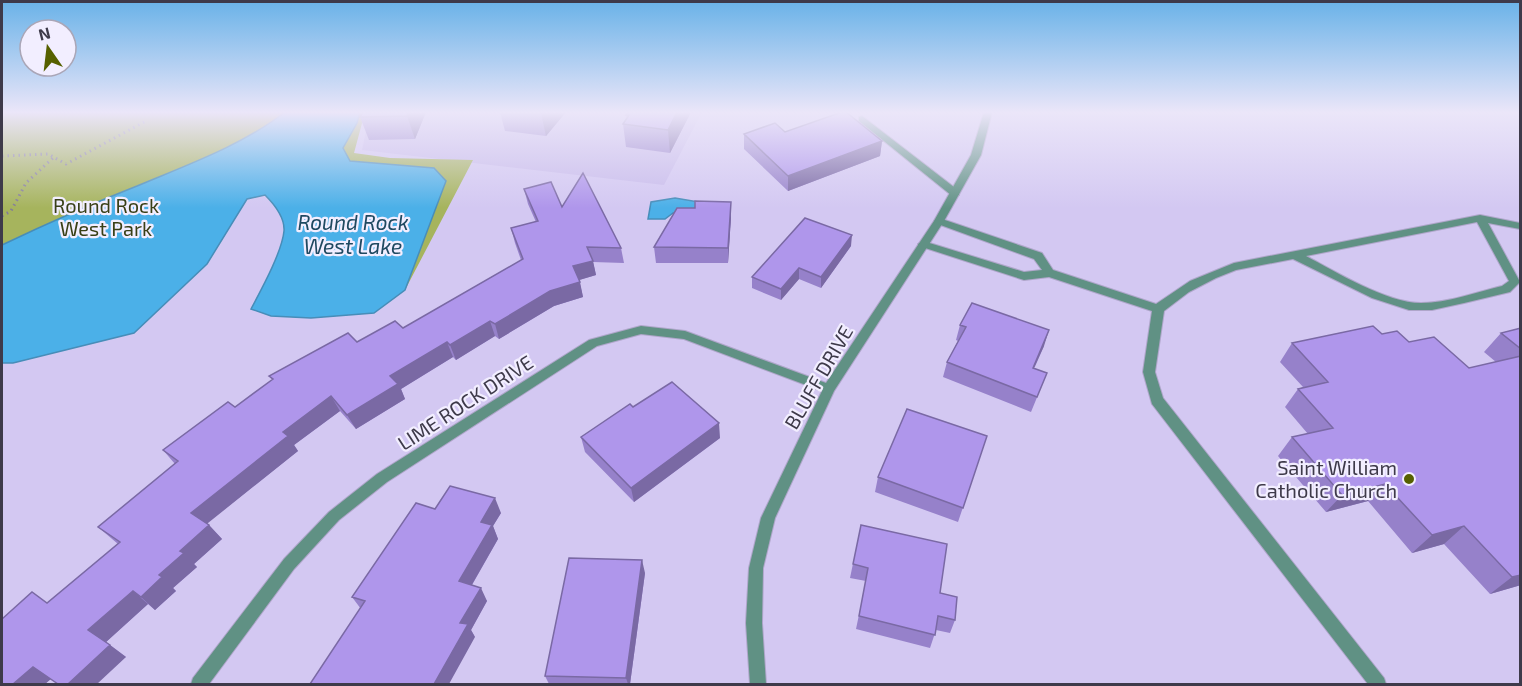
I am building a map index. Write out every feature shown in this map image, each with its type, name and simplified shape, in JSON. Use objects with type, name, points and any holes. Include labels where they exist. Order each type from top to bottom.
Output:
[{"type":"street","points":[[893,144],[955,193]]},
{"type":"street","name":"BLUFF DRIVE","points":[[758,684],[754,623],[759,558],[773,507],[829,389],[939,221],[976,155],[979,144]]},
{"type":"street","points":[[1378,684],[1157,399],[1149,372],[1158,309],[1178,291],[1204,277],[1234,267],[1480,218],[1521,226]]},
{"type":"street","points":[[1294,255],[1387,300],[1404,306],[1420,308],[1506,289],[1515,282],[1480,218]]},
{"type":"street","points":[[939,221],[1038,256],[1049,273]]},
{"type":"street","points":[[924,244],[1024,276],[1049,273],[1158,309]]},
{"type":"street","name":"LIME ROCK DRIVE","points":[[199,684],[289,564],[334,516],[382,478],[593,343],[642,330],[685,335],[829,389]]},
{"type":"path","points":[[2,156],[39,153],[55,157],[66,164],[104,144]]},
{"type":"path","points":[[2,216],[11,211],[26,183],[55,157]]},
{"type":"shaded area","points":[[363,144],[685,144],[664,185],[362,150]]},
{"type":"green space","name":"Round Rock West Lake","points":[[2,144],[356,144],[354,153],[390,158],[473,160],[405,290],[374,313],[311,318],[271,316],[251,309],[275,260],[284,231],[281,216],[265,195],[247,199],[207,264],[134,333],[13,363],[2,363]]},
{"type":"water","name":"Round Rock West Lake","points":[[233,144],[345,144],[343,148],[350,161],[434,168],[446,181],[405,290],[374,313],[311,318],[271,316],[251,309],[275,260],[284,231],[281,216],[265,195],[247,199],[207,264],[134,333],[13,363],[2,363],[2,245]]},
{"type":"water","points":[[675,198],[699,202],[696,213],[673,213],[665,219],[648,219],[651,202]]},
{"type":"building","points":[[754,144],[874,144],[788,176]]},
{"type":"building","points":[[583,173],[621,248],[587,247],[593,261],[573,266],[580,282],[550,291],[495,324],[490,321],[450,345],[447,342],[390,376],[398,384],[347,415],[331,396],[283,432],[288,436],[191,513],[209,525],[180,551],[184,553],[159,575],[162,577],[141,597],[133,591],[88,630],[110,645],[68,684],[58,684],[33,667],[13,684],[2,684],[2,619],[32,592],[47,603],[120,542],[98,527],[178,461],[163,450],[228,402],[235,407],[273,379],[269,376],[348,333],[357,342],[395,321],[403,328],[523,259],[511,228],[538,221],[524,189],[551,182],[562,207]]},
{"type":"building","points":[[695,201],[731,202],[728,248],[654,247],[677,208],[695,208]]},
{"type":"building","points":[[805,218],[852,235],[821,277],[799,268],[781,289],[752,277]]},
{"type":"building","points":[[972,303],[1049,330],[1033,368],[1047,373],[1037,397],[947,362],[966,327],[960,325]]},
{"type":"building","name":"Saint William Catholic Church","points":[[1373,326],[1382,334],[1397,331],[1409,342],[1434,337],[1469,368],[1521,356],[1521,575],[1512,577],[1464,526],[1432,535],[1385,484],[1342,495],[1292,437],[1333,428],[1298,389],[1328,382],[1292,343]]},
{"type":"building","points":[[1521,328],[1521,349],[1501,333]]},
{"type":"building","points":[[672,382],[719,423],[631,488],[581,437],[630,404],[633,407]]},
{"type":"building","points":[[907,409],[987,436],[963,508],[878,477]]},
{"type":"building","points":[[450,486],[495,498],[481,522],[492,525],[459,581],[481,588],[460,623],[468,624],[434,684],[310,684],[365,601],[352,597],[416,503],[435,509]]},
{"type":"building","points":[[861,525],[947,544],[940,593],[957,597],[955,620],[938,616],[935,635],[859,616],[868,568],[853,564]]},
{"type":"building","points":[[569,558],[642,560],[626,678],[545,676]]},
{"type":"place","name":"Saint William Catholic Church","points":[[1409,479]]},
{"type":"park label","name":"Round Rock West Park","points":[[106,216]]}]
